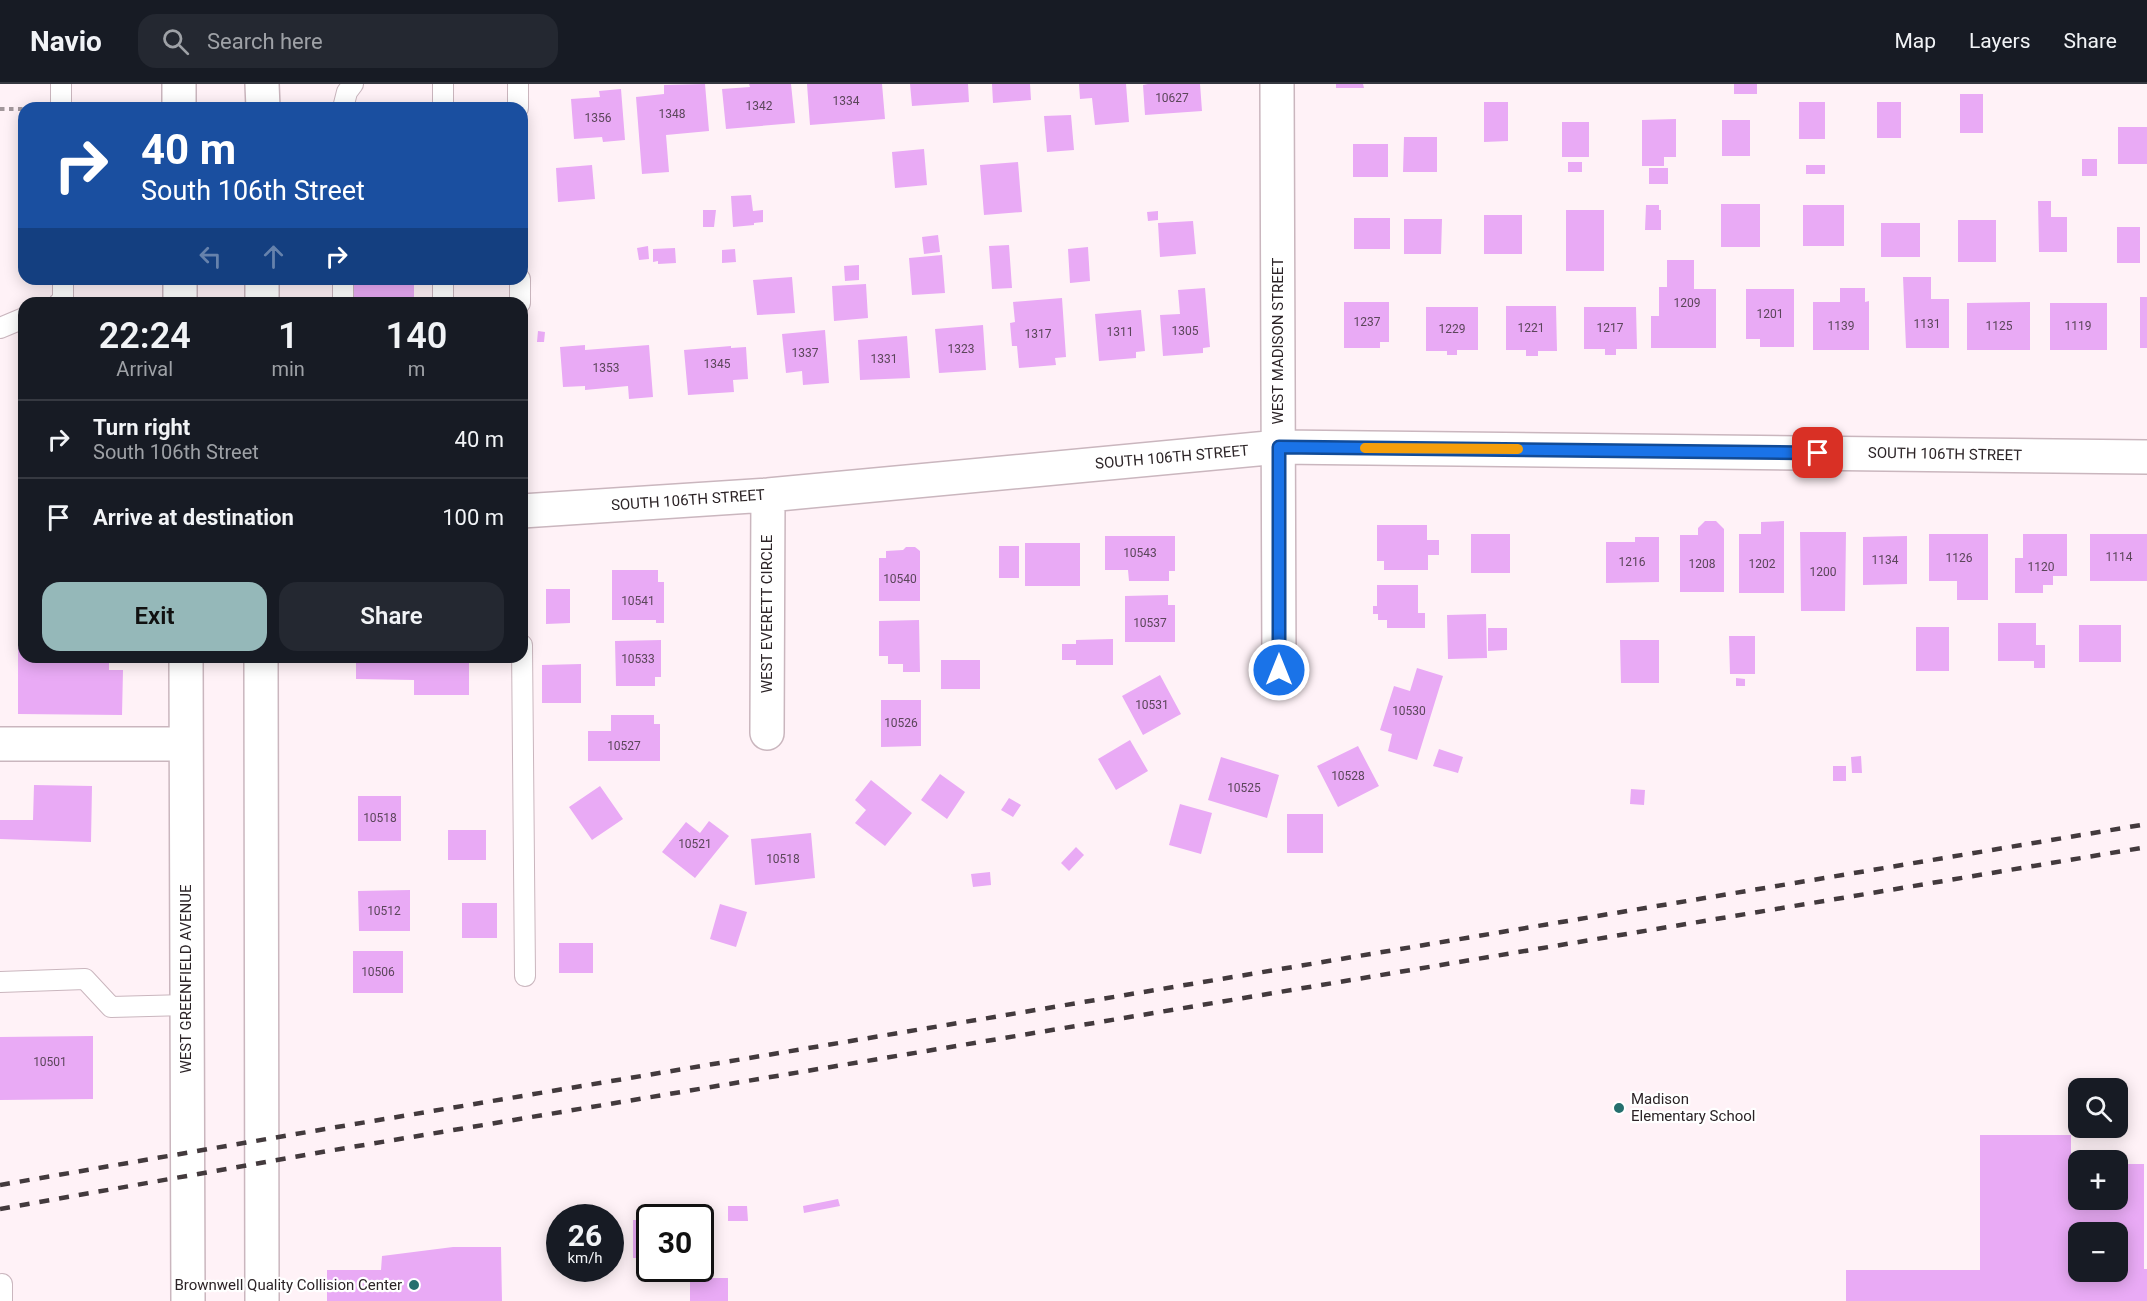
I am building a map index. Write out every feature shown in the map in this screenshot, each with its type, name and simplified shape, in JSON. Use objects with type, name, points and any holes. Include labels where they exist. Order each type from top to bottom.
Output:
[{"type":"street","points":[[179,84],[179,102]]},
{"type":"street","points":[[262,84],[262,102]]},
{"type":"street","name":"WEST MADISON STREET","points":[[1277,84],[1279,670]]},
{"type":"street","name":"SOUTH 106TH STREET","points":[[528,511],[768,495],[1279,447],[2147,457]]},
{"type":"street","name":"WEST EVERETT CIRCLE","points":[[767,733],[768,495]]},
{"type":"street","name":"WEST GREENFIELD AVENUE","points":[[186,663],[188,1301]]},
{"type":"street","points":[[261,663],[262,1301]]},
{"type":"street","points":[[0,744],[185,744]]},
{"type":"lane","points":[[61,84],[61,102]]},
{"type":"lane","points":[[344,102],[347,92],[353,84]]},
{"type":"lane","points":[[443,84],[443,102]]},
{"type":"lane","points":[[518,84],[518,102]]},
{"type":"lane","points":[[0,328],[18,320]]},
{"type":"lane","points":[[522,663],[525,976]]},
{"type":"lane","points":[[0,982],[85,980],[111,1006],[186,1005]]},
{"type":"path","points":[[0,109],[18,109]]},
{"type":"building","points":[[705,84],[709,131],[666,135],[669,172],[642,174],[636,97],[664,94],[664,85]]},
{"type":"building","points":[[749,84],[791,84],[795,123],[726,129],[722,89],[750,87]]},
{"type":"building","points":[[807,84],[882,84],[885,119],[810,125]]},
{"type":"building","points":[[910,84],[968,84],[969,102],[912,106]]},
{"type":"building","points":[[992,84],[1030,84],[1031,100],[993,103]]},
{"type":"building","points":[[1079,84],[1126,84],[1129,122],[1095,125],[1092,98],[1080,99]]},
{"type":"building","points":[[1200,84],[1202,111],[1145,115],[1143,85]]},
{"type":"building","points":[[1336,84],[1363,84],[1364,88],[1336,88]]},
{"type":"building","points":[[1734,84],[1757,84],[1757,94],[1734,94]]},
{"type":"building","points":[[621,89],[625,140],[603,142],[602,137],[574,139],[571,99],[600,97],[599,91]]},
{"type":"building","points":[[1960,94],[1983,94],[1983,133],[1960,133]]},
{"type":"building","points":[[1484,102],[1508,102],[1508,141],[1484,142]]},
{"type":"building","points":[[1799,102],[1825,102],[1825,139],[1799,139]]},
{"type":"building","points":[[1877,102],[1901,102],[1901,138],[1877,138]]},
{"type":"building","points":[[1071,115],[1074,150],[1047,152],[1044,116]]},
{"type":"building","points":[[1676,119],[1676,157],[1664,157],[1664,166],[1642,166],[1642,120]]},
{"type":"building","points":[[1722,120],[1750,120],[1750,156],[1722,156]]},
{"type":"building","points":[[1562,122],[1589,122],[1589,157],[1562,157]]},
{"type":"building","points":[[2118,127],[2147,127],[2147,164],[2118,164]]},
{"type":"building","points":[[1404,137],[1437,137],[1437,172],[1403,172]]},
{"type":"building","points":[[1353,144],[1388,144],[1388,177],[1353,177]]},
{"type":"building","points":[[924,149],[927,185],[895,188],[892,152]]},
{"type":"building","points":[[2082,159],[2097,159],[2097,176],[2082,176]]},
{"type":"building","points":[[1018,162],[1022,212],[984,215],[980,165]]},
{"type":"building","points":[[1568,162],[1582,162],[1582,172],[1568,172]]},
{"type":"building","points":[[592,165],[595,199],[558,202],[556,168]]},
{"type":"building","points":[[1806,165],[1825,165],[1825,174],[1806,174]]},
{"type":"building","points":[[1649,168],[1668,168],[1668,184],[1649,184]]},
{"type":"building","points":[[751,195],[753,211],[763,210],[763,222],[733,227],[731,196]]},
{"type":"building","points":[[2038,201],[2051,201],[2051,217],[2067,217],[2067,252],[2039,252]]},
{"type":"building","points":[[1721,204],[1760,204],[1760,247],[1721,247]]},
{"type":"building","points":[[1646,205],[1659,205],[1661,230],[1645,230]]},
{"type":"building","points":[[1803,205],[1844,205],[1844,246],[1803,246]]},
{"type":"building","points":[[703,210],[716,210],[714,227],[703,227]]},
{"type":"building","points":[[1566,210],[1604,210],[1604,271],[1566,271]]},
{"type":"building","points":[[1158,211],[1158,220],[1148,221],[1147,212]]},
{"type":"building","points":[[1484,215],[1522,215],[1522,254],[1484,254]]},
{"type":"building","points":[[1354,218],[1390,218],[1390,249],[1354,249]]},
{"type":"building","points":[[1404,219],[1442,219],[1441,254],[1404,254]]},
{"type":"building","points":[[1958,220],[1996,220],[1996,262],[1958,262]]},
{"type":"building","points":[[1193,221],[1196,254],[1160,257],[1158,223]]},
{"type":"building","points":[[1881,223],[1920,223],[1920,257],[1881,257]]},
{"type":"building","points":[[2117,227],[2140,227],[2140,263],[2117,263]]},
{"type":"building","points":[[938,235],[940,252],[924,254],[922,237]]},
{"type":"building","points":[[1009,245],[1012,288],[992,289],[989,246]]},
{"type":"building","points":[[648,246],[649,259],[639,260],[637,248]]},
{"type":"building","points":[[1088,247],[1090,281],[1070,283],[1068,249]]},
{"type":"building","points":[[675,248],[676,263],[653,262],[653,249]]},
{"type":"building","points":[[735,249],[736,262],[722,263],[722,250]]},
{"type":"building","points":[[942,255],[945,293],[912,295],[909,258]]},
{"type":"building","points":[[1667,260],[1694,260],[1694,289],[1716,289],[1716,348],[1651,348],[1651,316],[1659,316],[1659,287],[1667,287]]},
{"type":"building","points":[[859,265],[859,280],[845,281],[844,266]]},
{"type":"building","points":[[792,277],[795,313],[757,315],[753,280]]},
{"type":"building","points":[[1903,277],[1931,277],[1931,299],[1949,299],[1949,348],[1906,348]]},
{"type":"building","points":[[866,284],[868,318],[834,321],[832,286]]},
{"type":"building","points":[[353,285],[414,285],[414,297],[353,297]]},
{"type":"building","points":[[1205,288],[1210,347],[1203,348],[1203,353],[1163,356],[1160,315],[1180,314],[1178,290]]},
{"type":"building","points":[[1840,288],[1865,288],[1865,302],[1869,301],[1869,350],[1813,350],[1813,302],[1840,302]]},
{"type":"building","points":[[1746,289],[1794,289],[1794,347],[1760,347],[1760,339],[1746,339]]},
{"type":"building","points":[[2140,297],[2147,297],[2147,348],[2140,348]]},
{"type":"building","points":[[1062,298],[1066,357],[1055,358],[1056,365],[1019,368],[1017,346],[1012,346],[1010,323],[1015,322],[1013,302]]},
{"type":"building","points":[[1344,302],[1389,302],[1389,342],[1380,342],[1380,348],[1344,348]]},
{"type":"building","points":[[2030,302],[2030,350],[1967,350],[1967,303]]},
{"type":"building","points":[[2050,303],[2107,303],[2107,350],[2050,350]]},
{"type":"building","points":[[1506,306],[1556,306],[1557,351],[1538,351],[1538,356],[1526,356],[1526,350],[1506,350]]},
{"type":"building","points":[[1426,307],[1478,307],[1478,350],[1457,350],[1457,355],[1447,355],[1447,351],[1426,351]]},
{"type":"building","points":[[1584,307],[1636,307],[1637,349],[1616,349],[1616,355],[1605,355],[1605,349],[1584,349]]},
{"type":"building","points":[[1141,310],[1145,351],[1136,352],[1136,358],[1099,361],[1095,314]]},
{"type":"building","points":[[983,325],[986,370],[939,373],[935,329]]},
{"type":"building","points":[[825,330],[829,383],[803,385],[802,371],[786,373],[782,334]]},
{"type":"building","points":[[538,331],[545,332],[544,342],[537,342]]},
{"type":"building","points":[[907,336],[910,378],[860,380],[858,340]]},
{"type":"building","points":[[585,345],[585,350],[649,345],[653,397],[629,399],[628,386],[585,390],[585,386],[563,387],[560,347]]},
{"type":"building","points":[[731,346],[731,348],[746,347],[748,379],[733,380],[734,392],[688,395],[684,350]]},
{"type":"building","points":[[1705,521],[1716,521],[1724,529],[1724,592],[1680,592],[1680,535],[1698,535],[1698,528]]},
{"type":"building","points":[[1784,521],[1784,593],[1739,593],[1739,534],[1761,534],[1761,522]]},
{"type":"building","points":[[1377,525],[1427,525],[1427,540],[1439,540],[1439,555],[1428,555],[1428,570],[1384,570],[1384,561],[1377,561]]},
{"type":"building","points":[[1800,532],[1846,532],[1845,611],[1801,611]]},
{"type":"building","points":[[1471,534],[1510,534],[1510,573],[1471,573]]},
{"type":"building","points":[[1929,534],[1988,534],[1988,600],[1957,600],[1957,581],[1929,581]]},
{"type":"building","points":[[2023,534],[2067,534],[2067,576],[2053,576],[2053,585],[2043,585],[2043,593],[2015,593],[2015,558],[2023,558]]},
{"type":"building","points":[[2090,534],[2147,534],[2147,581],[2090,581]]},
{"type":"building","points":[[1105,536],[1175,536],[1175,571],[1169,571],[1169,581],[1129,581],[1128,570],[1105,570]]},
{"type":"building","points":[[1907,536],[1907,584],[1863,585],[1863,537]]},
{"type":"building","points":[[1635,537],[1659,537],[1659,582],[1606,583],[1606,542],[1635,542]]},
{"type":"building","points":[[1025,543],[1080,543],[1080,586],[1025,586]]},
{"type":"building","points":[[999,546],[1019,546],[1019,578],[999,578]]},
{"type":"building","points":[[906,547],[915,547],[920,551],[920,601],[879,601],[879,558],[886,558],[886,551],[903,550]]},
{"type":"building","points":[[612,570],[658,570],[658,582],[664,582],[664,623],[656,623],[656,620],[612,620]]},
{"type":"building","points":[[1377,585],[1418,585],[1418,613],[1425,613],[1425,628],[1387,628],[1387,620],[1378,620],[1378,614],[1373,614],[1373,606],[1377,606]]},
{"type":"building","points":[[546,589],[570,589],[570,623],[546,624]]},
{"type":"building","points":[[1168,595],[1168,605],[1175,605],[1175,642],[1125,642],[1125,596]]},
{"type":"building","points":[[1486,614],[1487,658],[1448,659],[1447,615]]},
{"type":"building","points":[[919,620],[920,672],[903,672],[903,664],[888,664],[888,656],[879,656],[879,621]]},
{"type":"building","points":[[1998,623],[2036,623],[2036,645],[2045,645],[2045,668],[2034,668],[2034,661],[1998,661]]},
{"type":"building","points":[[2079,625],[2121,625],[2121,662],[2079,662]]},
{"type":"building","points":[[1916,627],[1949,627],[1949,671],[1916,671]]},
{"type":"building","points":[[1488,628],[1507,628],[1507,650],[1488,651]]},
{"type":"building","points":[[1729,636],[1755,636],[1755,674],[1730,674]]},
{"type":"building","points":[[1113,639],[1113,665],[1076,665],[1076,660],[1062,660],[1062,644],[1076,644],[1076,640]]},
{"type":"building","points":[[661,640],[661,677],[655,677],[655,686],[616,686],[615,641]]},
{"type":"building","points":[[1620,640],[1659,640],[1659,683],[1621,683]]},
{"type":"building","points":[[941,660],[980,660],[980,689],[941,689]]},
{"type":"building","points":[[18,663],[109,663],[109,670],[123,670],[122,715],[18,714]]},
{"type":"building","points":[[356,663],[469,663],[469,695],[414,695],[414,680],[356,679]]},
{"type":"building","points":[[581,664],[581,703],[542,703],[542,665]]},
{"type":"building","points":[[1417,668],[1443,676],[1417,760],[1388,751],[1392,734],[1380,730],[1394,686],[1410,691]]},
{"type":"building","points":[[1160,675],[1181,714],[1143,735],[1122,696]]},
{"type":"building","points":[[1736,678],[1745,679],[1745,686],[1736,686]]},
{"type":"building","points":[[881,700],[921,700],[921,746],[881,747]]},
{"type":"building","points":[[611,715],[654,715],[654,724],[660,724],[660,761],[588,761],[588,731],[611,731]]},
{"type":"building","points":[[1130,740],[1148,771],[1116,790],[1098,759]]},
{"type":"building","points":[[1358,746],[1379,786],[1338,807],[1317,766]]},
{"type":"building","points":[[1439,749],[1463,757],[1458,773],[1433,766]]},
{"type":"building","points":[[1861,756],[1862,773],[1852,773],[1851,757]]},
{"type":"building","points":[[1221,757],[1279,775],[1267,818],[1208,800]]},
{"type":"building","points":[[1833,766],[1846,766],[1846,781],[1833,781]]},
{"type":"building","points":[[940,774],[965,792],[947,819],[921,800]]},
{"type":"building","points":[[871,780],[912,813],[885,846],[855,823],[866,810],[855,800]]},
{"type":"building","points":[[34,785],[92,786],[91,842],[0,839],[0,820],[33,820]]},
{"type":"building","points":[[600,786],[623,819],[592,840],[569,807]]},
{"type":"building","points":[[1631,789],[1645,790],[1644,805],[1630,804]]},
{"type":"building","points":[[358,796],[401,796],[401,841],[358,841]]},
{"type":"building","points":[[1009,798],[1021,805],[1013,817],[1001,810]]},
{"type":"building","points":[[1180,804],[1212,813],[1201,854],[1169,845]]},
{"type":"building","points":[[1287,814],[1323,814],[1323,853],[1287,853]]},
{"type":"building","points":[[709,821],[729,836],[695,878],[662,852],[686,822],[700,833]]},
{"type":"building","points":[[448,830],[486,830],[486,860],[448,860]]},
{"type":"building","points":[[811,833],[815,878],[755,885],[751,839]]},
{"type":"building","points":[[1076,847],[1084,855],[1069,871],[1061,863]]},
{"type":"building","points":[[990,872],[991,885],[973,887],[971,874]]},
{"type":"building","points":[[410,890],[410,931],[359,931],[358,891]]},
{"type":"building","points":[[462,903],[497,903],[497,938],[462,938]]},
{"type":"building","points":[[720,904],[747,912],[736,947],[710,939]]},
{"type":"building","points":[[559,943],[593,943],[593,973],[559,973]]},
{"type":"building","points":[[353,951],[403,951],[403,993],[353,993]]},
{"type":"building","points":[[93,1036],[93,1099],[0,1100],[0,1037]]},
{"type":"building","points":[[1980,1135],[2068,1135],[2068,1138],[2071,1138],[2071,1150],[2068,1150],[2068,1210],[2128,1210],[2128,1164],[2144,1164],[2144,1269],[2147,1269],[2147,1301],[1846,1301],[1846,1270],[1980,1270]]},
{"type":"building","points":[[838,1199],[840,1206],[804,1213],[803,1206]]},
{"type":"building","points":[[728,1206],[747,1206],[748,1221],[728,1221]]},
{"type":"building","points":[[633,1220],[636,1220],[636,1258],[633,1258]]},
{"type":"building","name":"Brownwell Quality Collision Center","points":[[453,1247],[501,1247],[502,1301],[327,1301],[327,1270],[381,1270],[382,1256]]},
{"type":"building","points":[[714,1278],[728,1278],[728,1301],[690,1301],[690,1282],[714,1282]]},
{"type":"railway","points":[[0,1185],[2147,824]]},
{"type":"railway","points":[[0,1209],[328,1151],[2147,847]]},
{"type":"slow traffic","points":[[1365,448],[1518,449]]},
{"type":"place","name":"Madison Elementary School","points":[[1619,1108]]},
{"type":"place","name":"Brownwell Quality Collision Center","points":[[414,1285]]},
{"type":"route","points":[[1279,670],[1279,447],[1818,453]]}]
